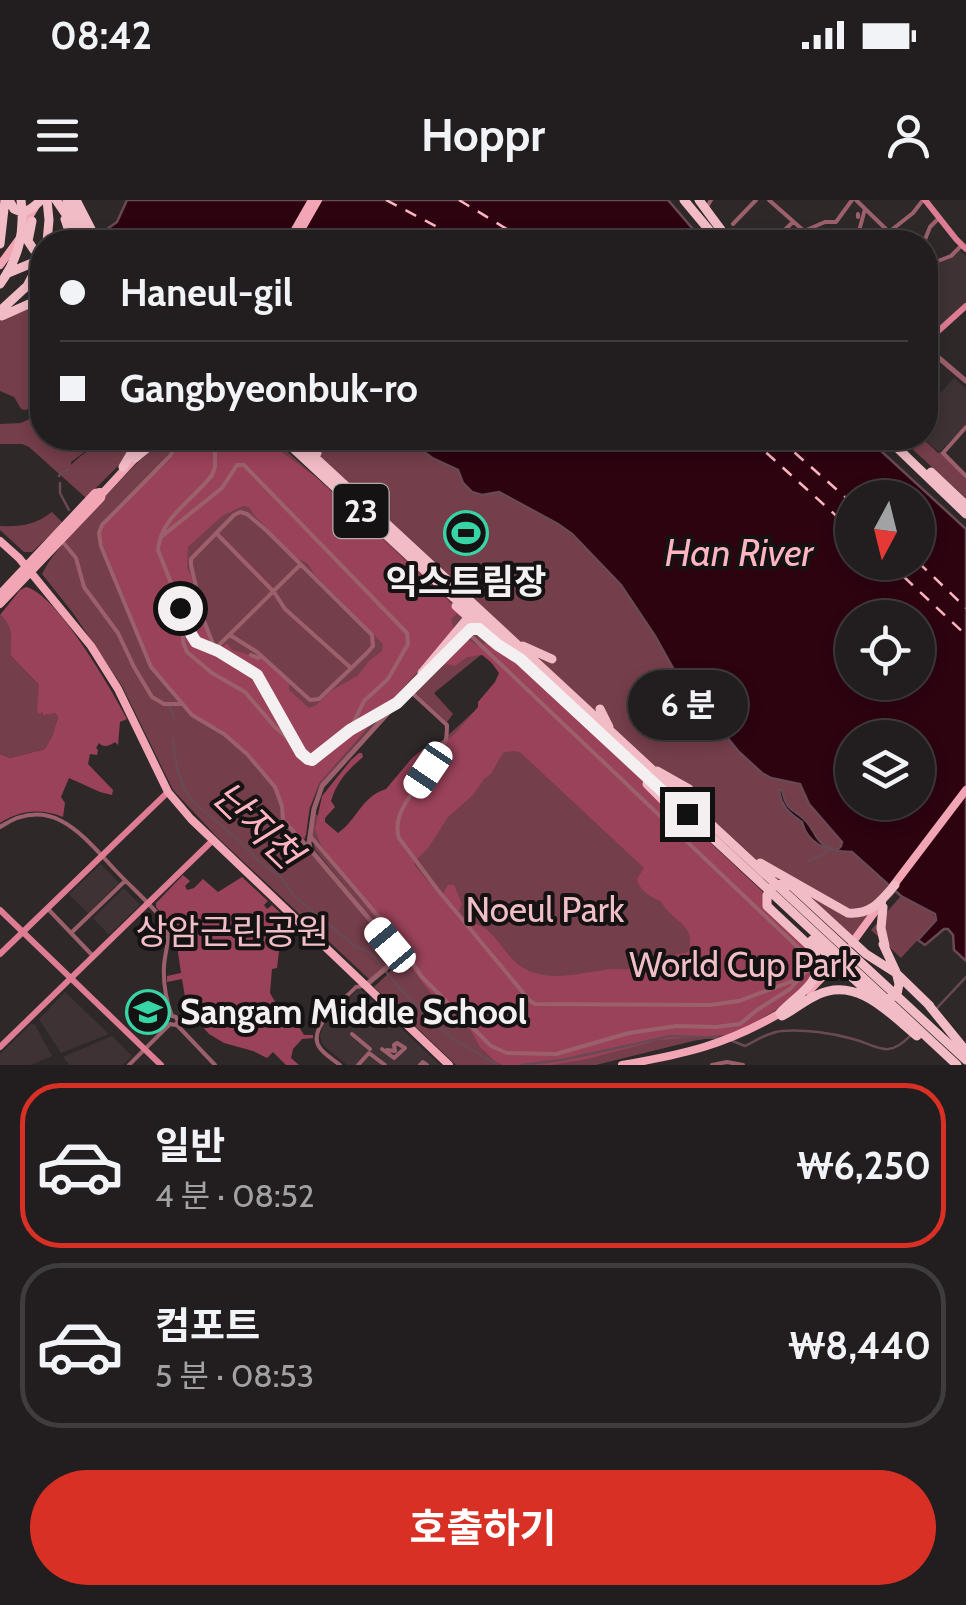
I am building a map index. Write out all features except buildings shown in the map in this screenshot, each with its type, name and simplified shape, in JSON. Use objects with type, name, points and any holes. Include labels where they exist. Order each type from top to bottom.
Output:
[{"type":"highway","points":[[7,200],[22,212],[42,201],[49,220],[48,230]]},
{"type":"highway","points":[[0,244],[7,200]]},
{"type":"highway","points":[[0,284],[20,245],[21,200]]},
{"type":"highway","points":[[76,200],[82,230]]},
{"type":"highway","points":[[76,200],[82,230]]},
{"type":"highway","points":[[684,200],[713,230]]},
{"type":"highway","points":[[703,201],[718,230]]},
{"type":"highway","points":[[61,202],[69,230]]},
{"type":"highway","points":[[61,202],[79,230]]},
{"type":"highway","points":[[30,230],[32,221]]},
{"type":"highway","points":[[0,276],[30,263]]},
{"type":"highway","points":[[0,313],[30,280]]},
{"type":"highway","points":[[0,313],[30,301]]},
{"type":"highway","points":[[122,467],[133,450]]},
{"type":"highway","points":[[135,458],[143,450]]},
{"type":"highway","points":[[287,450],[324,471]]},
{"type":"highway","name":"23","points":[[297,450],[652,769],[856,958],[921,1025]]},
{"type":"highway","name":"23","points":[[305,450],[440,584],[860,981]]},
{"type":"highway","points":[[315,450],[322,458],[324,471]]},
{"type":"highway","points":[[902,450],[966,514]]},
{"type":"highway","points":[[904,450],[966,505]]},
{"type":"highway","points":[[440,584],[469,627],[520,659]]},
{"type":"highway","points":[[412,687],[469,627]]},
{"type":"highway","points":[[512,640],[552,659]]},
{"type":"highway","points":[[600,709],[612,734]]},
{"type":"highway","points":[[631,762],[648,786],[678,813]]},
{"type":"highway","points":[[652,769],[689,789],[692,798]]},
{"type":"highway","points":[[737,848],[848,913]]},
{"type":"highway","points":[[757,880],[779,914],[808,940],[818,967],[815,978],[781,1014]]},
{"type":"highway","points":[[930,1006],[792,886],[780,884],[770,890],[766,900],[770,910],[966,1060]]},
{"type":"highway","points":[[883,908],[883,944],[899,984],[896,994],[876,1000],[804,928],[805,913],[812,906],[821,905],[861,913],[872,909],[894,885]]},
{"type":"highway","points":[[838,942],[892,975],[922,1002],[923,1016],[913,1024],[896,1019]]},
{"type":"highway","points":[[883,944],[963,1048]]},
{"type":"highway","points":[[781,1014],[818,994],[845,989],[868,997],[949,1065]]},
{"type":"highway","points":[[921,1025],[957,1065]]},
{"type":"main road","points":[[298,230],[315,200]]},
{"type":"main road","points":[[924,200],[964,247]]},
{"type":"main road","points":[[1,261],[32,221],[42,201]]},
{"type":"main road","points":[[1,261],[42,201]]},
{"type":"main road","points":[[938,332],[966,306]]},
{"type":"main road","points":[[101,493],[141,450]]},
{"type":"main road","points":[[0,604],[14,584],[135,458]]},
{"type":"main road","points":[[42,586],[42,555],[95,493],[101,493]]},
{"type":"main road","points":[[0,541],[91,646],[118,689],[168,792],[212,840],[369,983],[449,1065]]},
{"type":"main road","points":[[10,549],[24,555],[42,555]]},
{"type":"main road","points":[[10,549],[16,570],[14,584]]},
{"type":"main road","points":[[0,594],[14,584],[42,586]]},
{"type":"main road","points":[[0,954],[168,792]]},
{"type":"main road","points":[[622,1065],[712,1046],[781,1014],[834,966],[966,794]]},
{"type":"main road","points":[[658,1065],[729,1045],[781,1014],[829,974],[966,794]]},
{"type":"main road","points":[[0,1047],[212,840]]},
{"type":"main road","points":[[0,910],[161,1065]]},
{"type":"main road","points":[[648,1065],[668,1062]]},
{"type":"street","points":[[733,224],[756,200]]},
{"type":"street","points":[[769,200],[803,230]]},
{"type":"street","points":[[806,230],[834,222],[854,200],[887,230]]},
{"type":"street","points":[[892,230],[924,200]]},
{"type":"street","points":[[859,230],[865,208]]},
{"type":"street","points":[[929,230],[939,218]]},
{"type":"street","points":[[785,230],[793,222]]},
{"type":"street","points":[[938,261],[964,247]]},
{"type":"street","points":[[938,356],[966,381]]},
{"type":"street","points":[[966,427],[942,452],[966,476]]},
{"type":"street","points":[[174,450],[112,512],[98,533],[150,667],[181,704],[247,754],[275,787],[283,820],[395,954],[390,964],[369,983],[356,988],[317,1030],[318,1046],[340,1065]]},
{"type":"street","points":[[215,450],[212,474],[166,524],[158,550],[196,642],[257,675],[304,757],[316,758],[350,730],[397,703]]},
{"type":"street","points":[[159,540],[222,488],[236,465],[244,465],[407,633],[408,644],[388,679],[364,700],[350,730]]},
{"type":"street","points":[[216,650],[204,621],[190,562],[234,515],[244,512],[372,635],[373,646],[314,701],[230,635]]},
{"type":"street","points":[[216,533],[274,592],[285,609],[351,668]]},
{"type":"street","points":[[59,539],[76,558],[84,587],[118,633],[152,696],[164,704],[181,704]]},
{"type":"street","points":[[216,650],[300,564]]},
{"type":"street","points":[[180,608],[187,652],[245,692],[296,745]]},
{"type":"street","points":[[310,850],[314,809],[322,786],[412,687],[448,725],[445,745],[410,796],[398,822],[399,838],[534,1004],[710,1005],[739,1000],[798,979],[806,958],[804,953],[469,627]]},
{"type":"street","points":[[251,655],[260,656]]},
{"type":"street","points":[[0,827],[25,815],[49,815],[68,823],[164,920],[168,932],[166,1000],[172,1016],[177,1018],[128,1065]]},
{"type":"street","points":[[310,836],[390,930],[422,977],[491,1046],[507,1053],[556,1054],[629,1033],[676,1026],[740,1024],[790,989],[814,957]]},
{"type":"street","points":[[71,933],[126,880]]},
{"type":"street","points":[[47,908],[93,956]]},
{"type":"street","points":[[390,930],[390,945]]},
{"type":"street","points":[[173,1024],[215,1065]]},
{"type":"street","points":[[352,1034],[370,1049]]},
{"type":"street","points":[[369,1065],[360,1062],[370,1053],[381,1065]]},
{"type":"street","points":[[712,1065],[743,1065]]},
{"type":"shaded area","points":[[959,250],[966,256],[966,302],[938,327],[938,263]]},
{"type":"shaded area","points":[[954,378],[966,389],[966,425],[939,452],[937,450],[938,396]]},
{"type":"shaded area","points":[[101,864],[119,883],[88,913],[69,894]]},
{"type":"shaded area","points":[[124,888],[140,905],[109,935],[93,918]]},
{"type":"shaded area","points":[[359,988],[440,1065],[347,1065],[323,1045],[323,1026]]},
{"type":"shaded area","points":[[65,992],[109,1034],[61,1053],[39,1019]]},
{"type":"shaded area","points":[[31,1024],[52,1056],[31,1065],[0,1065],[0,1054]]},
{"type":"shaded area","points":[[112,1036],[132,1056],[123,1065],[69,1065],[63,1057]]},
{"type":"green space","points":[[30,305],[30,408],[25,410],[14,397],[0,391],[0,319]]},
{"type":"green space","points":[[30,419],[30,448],[0,444],[0,424]]},
{"type":"green space","points":[[32,450],[87,450],[71,465],[88,450],[130,450],[86,498]]},
{"type":"green space","points":[[150,450],[286,450],[415,565],[466,617],[319,786],[310,808],[305,839],[300,840],[390,948],[392,959],[370,980],[217,837],[173,790],[122,686],[42,574],[73,530]]},
{"type":"green space","points":[[176,450],[279,450],[316,477],[458,610],[451,619],[454,630],[319,783],[303,838],[284,820],[279,794],[248,753],[219,728],[198,718],[152,666],[100,535],[112,515]],"holes":[[[243,506],[249,507],[296,558],[307,563],[383,644],[382,651],[357,676],[309,708],[261,658],[232,650],[227,643],[220,649],[226,658],[216,657],[202,622],[187,568],[188,547],[222,516]]]},
{"type":"green space","points":[[312,450],[421,450],[558,524],[588,549],[621,585],[678,677],[739,752],[770,778],[800,784],[830,829],[897,891],[847,943]]},
{"type":"green space","points":[[913,450],[941,452],[966,476],[966,498]]},
{"type":"green space","points":[[52,512],[63,523],[32,552],[24,552],[0,530],[0,526],[27,524]]},
{"type":"green space","points":[[26,587],[38,593],[67,624],[127,719],[120,722],[118,745],[99,743],[97,755],[90,754],[88,764],[113,790],[112,795],[69,778],[61,797],[65,803],[63,817],[31,812],[0,823],[0,754],[10,758],[45,749],[58,717],[55,713],[37,712],[39,685],[11,656],[10,629],[0,615]]},
{"type":"green space","points":[[0,615],[10,629],[11,656],[39,685],[41,711],[58,717],[45,749],[10,758],[0,754]]},
{"type":"green space","name":"World Cup Park","points":[[472,632],[590,739],[787,933],[736,1034],[596,1065],[456,1065],[374,987],[394,966],[396,949],[315,850],[312,835],[316,814],[339,835],[479,707],[496,684],[500,671],[482,654],[434,693],[453,714],[447,722],[414,692]]},
{"type":"green space","name":"World Cup Park","points":[[469,640],[481,648],[491,642],[524,668],[761,890],[815,957],[814,977],[786,1004],[736,1034],[659,1040],[552,1065],[496,1062],[480,1047],[470,1029],[435,999],[321,845],[315,829],[322,796],[359,753],[363,757],[340,782],[331,801],[335,807],[325,818],[338,833],[371,797],[386,789],[412,758],[431,743],[436,746],[452,737],[478,707],[499,673],[482,655],[467,657],[455,666],[445,664]],"holes":[[[504,752],[521,753],[644,868],[638,883],[686,929],[688,952],[628,969],[561,976],[530,971],[520,966],[484,928],[468,923],[459,911],[462,904],[454,885],[448,885],[439,894],[415,866],[414,862],[448,817],[473,795]]]},
{"type":"green space","name":"상암근린공원","points":[[183,875],[190,881],[185,886],[187,890],[203,879],[218,892],[242,877],[268,901],[264,905],[267,909],[272,905],[296,928],[292,941],[279,951],[277,968],[272,969],[270,993],[278,1007],[288,1009],[304,1035],[313,1035],[302,1039],[293,1049],[291,1058],[299,1065],[286,1065],[273,1052],[267,1058],[209,1034],[187,1009],[182,979],[167,982],[167,976],[181,973],[177,945],[171,945],[171,925],[156,903]]},
{"type":"green space","points":[[901,896],[932,913],[936,920],[901,958],[871,930]]},
{"type":"water","points":[[127,200],[668,200],[694,230],[106,230],[117,222]]},
{"type":"water","name":"Han River","points":[[421,450],[880,450],[913,480],[835,480],[835,580],[935,580],[935,501],[966,529],[966,961],[954,950],[953,935],[948,929],[925,945],[918,940],[936,920],[935,914],[901,896],[852,852],[829,849],[809,837],[802,822],[784,805],[779,790],[821,842],[837,850],[842,842],[809,804],[800,784],[771,778],[739,752],[678,677],[621,585],[572,534],[499,492],[482,495],[463,483],[458,470]]},
{"type":"waterway","name":"난지천","points":[[59,476],[68,470]]},
{"type":"waterway","name":"난지천","points":[[60,483],[60,493],[69,510]]},
{"type":"waterway","name":"난지천","points":[[169,706],[174,718]]},
{"type":"waterway","name":"난지천","points":[[173,741],[177,769],[192,801],[282,878],[293,895],[356,947],[370,952],[428,1017],[455,1040],[498,1065]]},
{"type":"waterway","points":[[808,861],[827,850]]},
{"type":"waterway","points":[[936,1009],[966,977]]},
{"type":"waterway","points":[[730,1040],[745,1046],[777,1032],[809,1031],[888,1049],[910,1036]]},
{"type":"waterway","points":[[522,1065],[671,1036],[723,1038]]},
{"type":"ferry route","points":[[386,200],[443,230]]},
{"type":"ferry route","points":[[459,200],[508,230]]},
{"type":"ferry route","points":[[763,450],[835,515]]},
{"type":"ferry route","points":[[792,450],[835,488]]},
{"type":"ferry route","points":[[935,578],[966,608]]},
{"type":"ferry route","points":[[907,580],[966,635]]},
{"type":"place","name":"익스트림장","points":[[466,533]]},
{"type":"place","name":"Sangam Middle School","points":[[148,1012]]},
{"type":"route","points":[[180,608],[196,642],[257,675],[301,753],[312,760],[340,736],[397,703],[471,629],[479,629],[520,659],[687,814]]},
{"type":"park label","name":"Noeul Park","points":[[545,910]]}]
